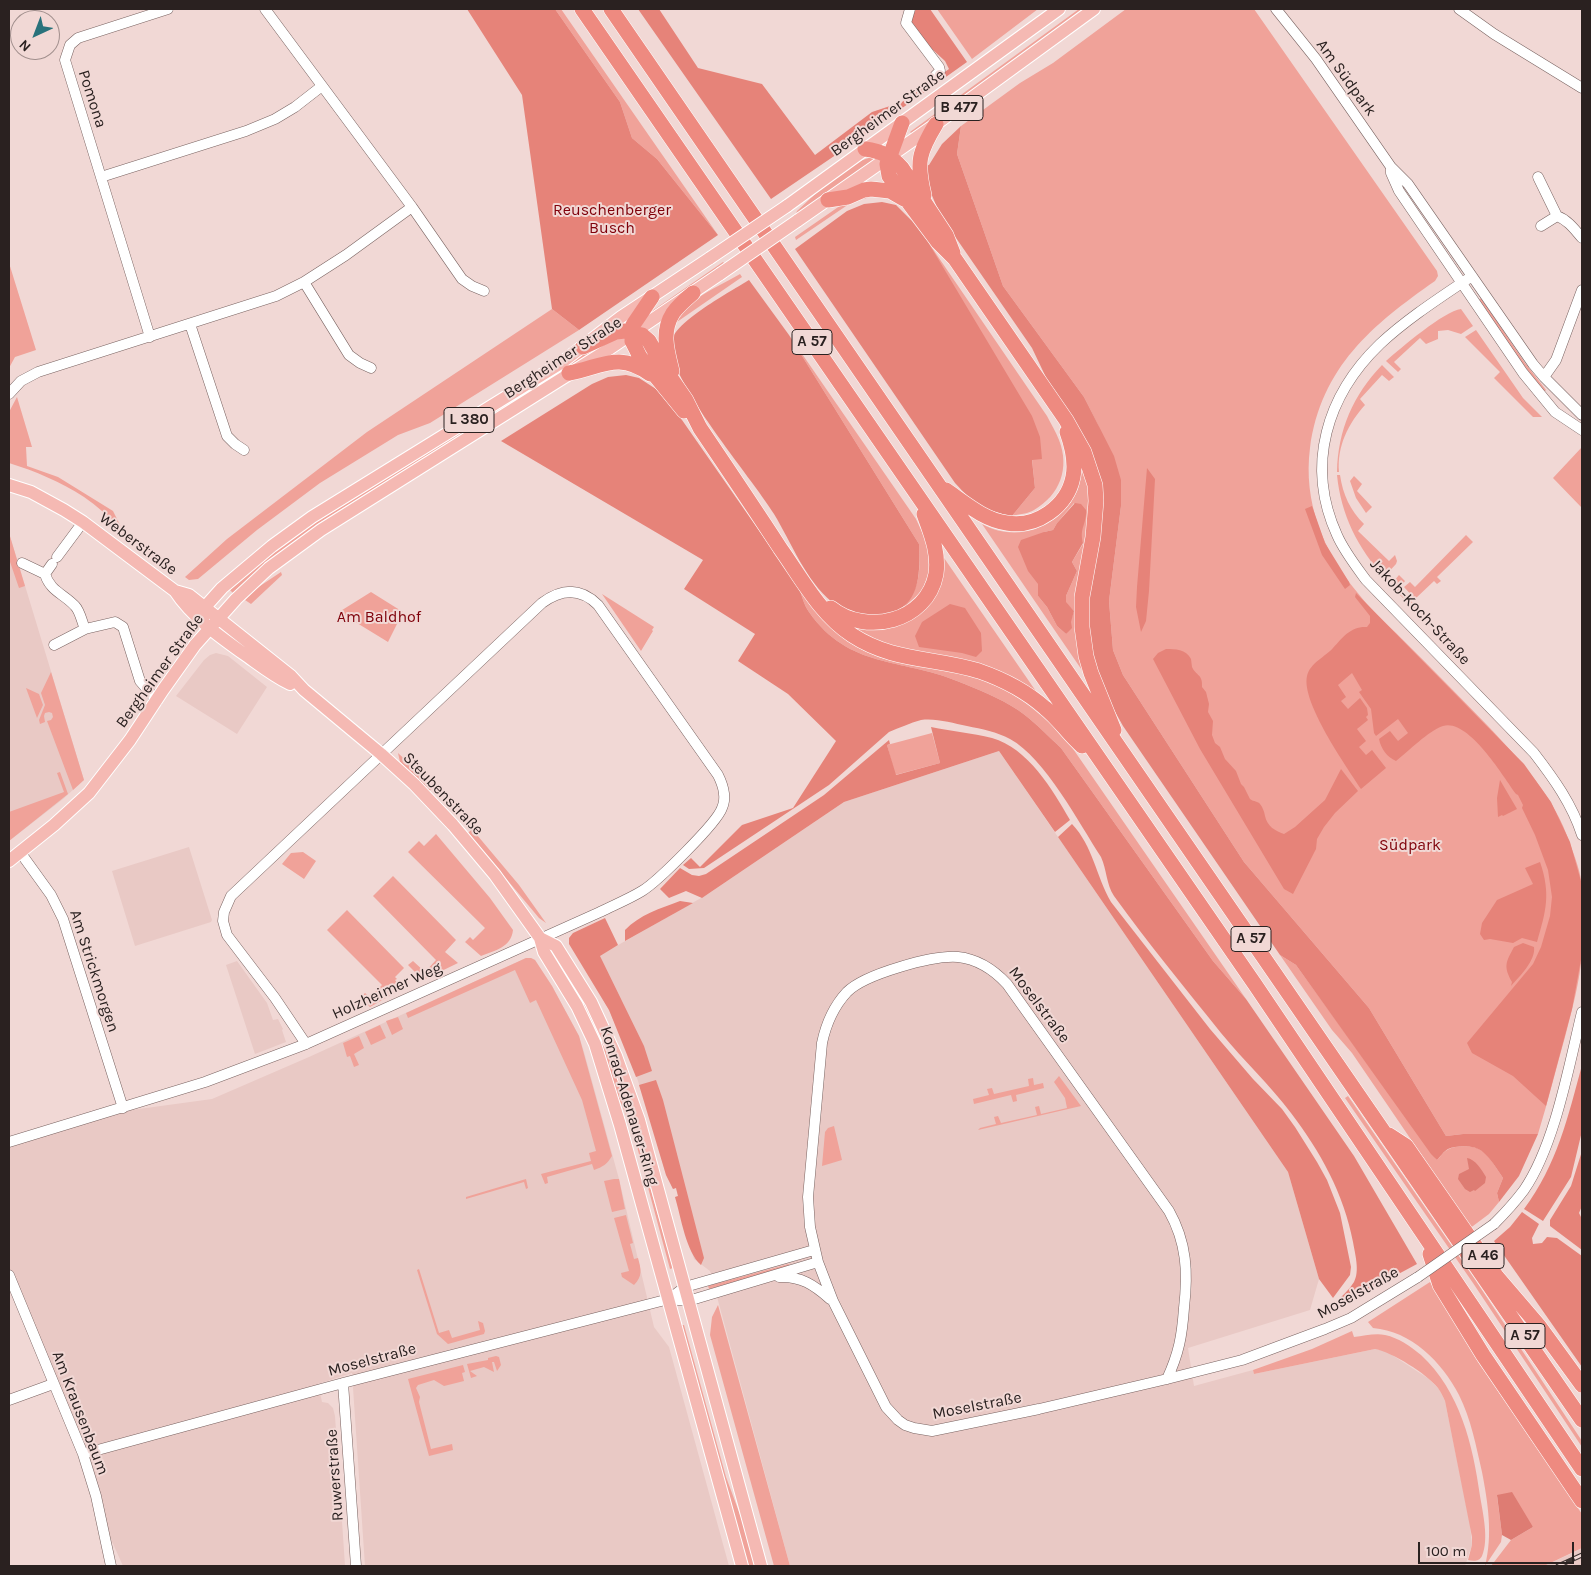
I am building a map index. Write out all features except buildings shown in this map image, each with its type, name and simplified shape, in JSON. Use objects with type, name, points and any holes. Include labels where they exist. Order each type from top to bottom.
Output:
[{"type":"highway","name":"A 57","points":[[582,9],[1254,983],[1582,1469]]},
{"type":"highway","name":"A 57","points":[[611,9],[1582,1419]]},
{"type":"highway","points":[[902,124],[889,156],[887,164],[889,176],[938,242],[955,258],[1078,438],[1090,469],[1096,501],[1096,519],[1082,597],[1082,627],[1086,656],[1091,673],[1120,748]]},
{"type":"highway","points":[[926,203],[920,179],[919,161],[924,144],[936,124]]},
{"type":"highway","points":[[865,149],[880,151],[889,156],[902,168],[946,234],[955,258]]},
{"type":"highway","points":[[828,200],[871,189],[890,192],[905,200]]},
{"type":"highway","points":[[674,382],[667,352],[666,332],[674,313],[693,293]]},
{"type":"highway","points":[[652,297],[633,325],[632,341],[636,350],[659,381],[700,428]]},
{"type":"highway","points":[[583,347],[616,332],[642,335],[649,341],[664,368],[686,400],[700,428],[814,598],[837,624],[871,646],[901,656],[961,666],[1016,688],[1045,707],[1070,736],[1100,761]]},
{"type":"highway","points":[[569,373],[609,362],[624,362],[643,369],[659,381]]},
{"type":"highway","points":[[937,484],[975,511],[1007,524],[1022,524],[1038,520],[1052,511],[1068,491],[1073,478],[1074,463],[1068,435],[1051,399]]},
{"type":"highway","points":[[805,585],[836,612],[858,622],[871,624],[884,622],[896,619],[910,612],[930,590],[935,575],[937,559],[935,545],[918,496]]},
{"type":"highway","name":"A 46","points":[[1382,1130],[1406,1146],[1497,1277],[1539,1326],[1582,1386]]},
{"type":"highway","points":[[1424,1235],[1440,1285],[1483,1355],[1582,1501]]},
{"type":"highway","points":[[1532,1395],[1546,1432],[1582,1485]]},
{"type":"main road","name":"Bergheimer Straße","points":[[206,607],[222,588],[272,546],[312,517],[562,363],[620,317],[788,206],[1059,9]]},
{"type":"main road","name":"Bergheimer Straße","points":[[9,861],[89,793],[116,759],[210,623],[268,568],[293,549],[693,293],[936,124],[1094,9]]},
{"type":"main road","name":"Weberstraße","points":[[9,485],[45,499],[83,522],[175,592],[183,604],[210,623]]},
{"type":"main road","name":"Weberstraße","points":[[175,592],[189,595],[206,607],[210,623]]},
{"type":"main road","name":"Steubenstraße","points":[[210,623],[273,674],[304,690],[414,784],[466,840],[495,875],[540,938]]},
{"type":"main road","name":"Konrad-Adenauer-Ring","points":[[540,938],[556,946],[591,1002],[616,1056],[639,1120],[761,1566]]},
{"type":"main road","name":"Konrad-Adenauer-Ring","points":[[540,938],[544,952],[577,1006],[597,1050],[623,1134],[742,1566]]},
{"type":"street","name":"Pomona","points":[[150,336],[65,60],[67,50],[74,41],[83,36],[168,9]]},
{"type":"street","points":[[265,9],[412,207],[462,279],[484,291]]},
{"type":"street","points":[[910,9],[906,24],[939,67],[940,71],[934,76]]},
{"type":"street","name":"Am Südpark","points":[[1276,9],[1316,59],[1391,167],[1408,184],[1528,357],[1555,389],[1582,415]]},
{"type":"street","points":[[1459,9],[1510,44],[1582,88]]},
{"type":"street","points":[[101,177],[246,131],[275,119],[322,86]]},
{"type":"street","name":"Am Südpark","points":[[1391,167],[1391,173],[1399,192],[1523,373],[1555,412],[1582,430]]},
{"type":"street","points":[[1538,177],[1556,216],[1563,218],[1569,223],[1582,238]]},
{"type":"street","points":[[9,394],[22,381],[38,372],[276,296],[304,282],[412,207]]},
{"type":"street","points":[[1541,226],[1556,216]]},
{"type":"street","points":[[1461,283],[1472,276]]},
{"type":"street","points":[[304,282],[349,355],[371,368]]},
{"type":"street","name":"Jakob-Koch-Straße","points":[[1461,283],[1388,336],[1360,365],[1348,382],[1334,408],[1326,433],[1322,468],[1325,499],[1337,535],[1351,560],[1366,580],[1534,753],[1554,779],[1569,804],[1582,835]]},
{"type":"street","points":[[1544,377],[1556,360],[1582,290]]},
{"type":"street","points":[[190,324],[227,436],[244,450]]},
{"type":"street","points":[[1555,389],[1555,412]]},
{"type":"street","name":"Weberstraße","points":[[45,574],[83,522]]},
{"type":"street","points":[[22,562],[45,574],[50,587],[76,607],[85,629]]},
{"type":"street","name":"Holzheimer Weg","points":[[9,1142],[206,1082],[306,1044],[640,892],[649,886],[714,822],[722,808],[724,790],[718,775],[598,604],[592,598],[573,592],[561,592],[542,603],[381,754]]},
{"type":"street","points":[[54,646],[85,629],[115,622],[123,627],[140,681],[157,701]]},
{"type":"street","points":[[306,1044],[275,998],[230,942],[224,928],[224,912],[227,903],[236,890],[381,754]]},
{"type":"street","name":"Am Strickmorgen","points":[[20,852],[51,895],[62,919],[122,1108]]},
{"type":"street","name":"Moselstraße","points":[[1167,1379],[1177,1358],[1181,1340],[1187,1282],[1185,1255],[1177,1228],[1169,1212],[1007,984],[987,967],[968,959],[942,957],[870,977],[858,983],[848,992],[834,1011],[828,1022],[822,1043],[810,1179],[809,1215],[814,1250],[833,1301],[886,1407],[905,1425],[932,1432],[1167,1379],[1242,1360],[1325,1330],[1350,1318],[1418,1277],[1494,1224],[1525,1188],[1543,1151],[1566,1078],[1582,1012]]},
{"type":"street","name":"Moselstraße","points":[[83,1454],[343,1383],[668,1298],[685,1287],[814,1250]]},
{"type":"street","name":"Moselstraße","points":[[770,1278],[780,1272],[818,1262]]},
{"type":"street","name":"Am Krausenbaum","points":[[9,1275],[83,1454],[96,1496],[111,1566]]},
{"type":"street","name":"Moselstraße","points":[[668,1298],[688,1301],[770,1278],[792,1277],[801,1279],[819,1289],[833,1301]]},
{"type":"street","name":"Ruwerstraße","points":[[343,1383],[356,1566]]},
{"type":"street","points":[[9,1400],[53,1384]]},
{"type":"shaded area","points":[[9,533],[84,780],[9,841]]},
{"type":"shaded area","points":[[216,653],[228,656],[267,687],[237,734],[176,696],[204,660]]},
{"type":"shaded area","points":[[999,751],[1288,1172],[1319,1279],[1310,1310],[1188,1348],[1194,1386],[1253,1370],[1254,1374],[1375,1349],[1386,1351],[1429,1379],[1439,1389],[1445,1401],[1470,1524],[1472,1545],[1465,1566],[790,1566],[710,1271],[694,1259],[675,1197],[678,1196],[676,1188],[673,1189],[666,1175],[631,1060],[609,1010],[583,965],[708,894],[844,802]]},
{"type":"shaded area","points":[[189,847],[212,920],[211,922],[135,946],[112,871]]},
{"type":"shaded area","points":[[526,958],[535,960],[552,986],[579,1036],[619,1179],[654,1327],[669,1347],[729,1566],[365,1566],[352,1373],[318,1384],[322,1402],[328,1403],[333,1408],[335,1416],[345,1566],[123,1566],[106,1528],[57,1383],[9,1267],[9,1145],[124,1111],[212,1099]]},
{"type":"shaded area","points":[[237,961],[267,1003],[273,1020],[278,1019],[286,1042],[255,1054],[226,965]]},
{"type":"shaded area","points":[[1467,1158],[1480,1168],[1486,1177],[1485,1183],[1475,1191],[1470,1192],[1465,1189],[1458,1179],[1459,1174],[1469,1169]]},
{"type":"shaded area","points":[[1512,1492],[1533,1527],[1511,1540],[1502,1535],[1497,1495]]},
{"type":"shaded area","points":[[1582,1548],[1582,1566],[1544,1566],[1577,1551]]},
{"type":"green space","name":"Reuschenberger Busch","points":[[467,9],[555,9],[620,102],[632,138],[657,159],[718,235],[579,330],[552,309],[522,95]]},
{"type":"green space","points":[[555,9],[561,9],[718,235],[657,159],[632,138],[620,102]]},
{"type":"green space","points":[[638,9],[659,9],[698,68],[762,84],[815,155],[872,112],[902,102],[949,69],[945,61],[921,39],[910,22],[916,9],[930,9],[967,62],[771,199]]},
{"type":"green space","points":[[937,9],[1038,9],[972,59]]},
{"type":"green space","points":[[1079,9],[1084,9],[912,134],[910,132]]},
{"type":"green space","name":"Südpark","points":[[1126,9],[1254,9],[1437,271],[1438,276],[1435,281],[1390,314],[1353,351],[1338,371],[1325,394],[1316,419],[1310,448],[1310,488],[1318,525],[1325,543],[1345,576],[1373,610],[1476,714],[1524,766],[1546,795],[1563,827],[1574,854],[1582,887],[1583,928],[1581,964],[1578,985],[1538,1134],[1463,1134],[1446,1136],[1369,1008],[1244,862],[1123,675],[1113,650],[1109,601],[1121,506],[1098,425],[1084,397],[1003,286],[957,154],[961,126],[1020,83],[1053,63]]},
{"type":"green space","points":[[961,126],[957,154],[1003,286],[1084,397],[1114,456],[1121,480],[1121,506],[1109,601],[1113,650],[1123,675],[1244,862],[1369,1008],[1446,1136],[1463,1134],[1538,1134],[1519,1176],[1499,1202],[1497,1193],[1503,1178],[1491,1161],[1480,1150],[1466,1146],[1452,1148],[1445,1151],[1437,1160],[1431,1154],[1296,965],[1280,955],[1123,726],[1109,701],[1098,674],[1091,648],[1088,622],[1088,599],[1102,495],[1032,348],[945,222],[928,186],[924,166],[929,165],[942,144]]},
{"type":"green space","points":[[874,158],[873,162],[796,214],[797,211],[842,172],[862,160]]},
{"type":"green space","points":[[874,196],[852,202],[796,240],[795,237],[844,203],[855,198]]},
{"type":"green space","points":[[882,202],[896,205],[912,221],[928,242],[1032,416],[1040,437],[1042,459],[1032,460],[1035,488],[1012,516],[994,512],[980,505],[955,483],[795,249],[847,211],[864,204]]},
{"type":"green space","points":[[928,242],[1047,416],[1059,440],[1063,461],[1060,480],[1050,497],[1043,504],[1029,512],[1012,516],[1035,488],[1032,459],[1042,459]]},
{"type":"green space","points":[[723,262],[725,264],[643,320],[642,318]]},
{"type":"green space","points":[[9,263],[36,350],[15,357],[9,368]]},
{"type":"green space","points":[[740,274],[742,277],[674,324],[695,300]]},
{"type":"green space","points":[[749,280],[789,335],[919,544],[917,584],[909,601],[902,608],[877,616],[861,615],[839,607],[823,593],[800,561],[763,497],[713,429],[683,381],[674,360],[671,343],[674,335],[704,308]]},
{"type":"green space","points":[[1481,298],[1525,363],[1546,390],[1544,392],[1513,351],[1479,300]]},
{"type":"green space","points":[[552,309],[579,330],[430,423],[398,435],[320,483],[257,530],[198,579],[189,580],[185,577],[227,539],[367,432]]},
{"type":"green space","points":[[1461,309],[1473,326],[1461,334],[1448,330],[1438,331],[1438,339],[1426,344],[1420,338],[1394,362],[1401,369],[1398,372],[1386,361],[1444,316]]},
{"type":"green space","points":[[1476,330],[1523,398],[1542,417],[1533,417],[1494,378],[1500,372],[1465,337]]},
{"type":"green space","points":[[789,335],[916,519],[928,545],[929,572],[922,591],[902,609],[913,593],[918,579],[919,544]]},
{"type":"green space","points":[[614,340],[319,523],[266,563],[233,593],[230,590],[263,560],[322,517],[597,346]]},
{"type":"green space","points":[[1382,365],[1394,377],[1389,381],[1382,375],[1360,399],[1365,405],[1353,420],[1345,436],[1340,453],[1339,472],[1337,472],[1340,442],[1349,414],[1363,388]]},
{"type":"green space","points":[[626,375],[639,378],[656,389],[682,420],[799,588],[807,609],[825,630],[841,644],[877,659],[957,681],[996,698],[1024,714],[1061,748],[1213,961],[1246,999],[1354,1156],[1417,1264],[1339,1306],[1336,1302],[1350,1288],[1356,1278],[1353,1242],[1344,1207],[1330,1174],[1312,1142],[1283,1103],[1221,1033],[1127,914],[1111,891],[1101,857],[1060,792],[1036,761],[1023,748],[1010,739],[989,731],[938,720],[921,720],[909,724],[889,732],[829,785],[704,868],[689,869],[683,865],[691,858],[700,867],[742,825],[793,808],[836,741],[788,694],[738,661],[755,634],[684,589],[703,560],[501,441],[592,384],[608,377]]},
{"type":"green space","points":[[17,397],[32,447],[26,447],[27,466],[58,477],[113,511],[121,527],[94,504],[66,486],[48,477],[9,463],[9,412]]},
{"type":"green space","points":[[1582,447],[1582,508],[1553,478]]},
{"type":"green space","points":[[1082,458],[1091,493],[1088,679],[982,524],[996,530],[1024,532],[1050,522],[1071,502],[1078,489]],"holes":[[[1074,503],[1082,526],[1080,534],[1083,544],[1072,562],[1077,571],[1066,596],[1066,603],[1074,611],[1066,634],[1057,626],[1047,607],[1038,596],[1044,532],[1053,530]]]},
{"type":"green space","points":[[1147,468],[1155,479],[1149,591],[1146,621],[1141,632],[1136,607]]},
{"type":"green space","points":[[1337,475],[1340,475],[1345,496],[1351,508],[1364,524],[1358,531],[1389,561],[1395,555],[1396,564],[1384,577],[1366,554],[1352,530],[1342,504]]},
{"type":"green space","points":[[1354,476],[1362,484],[1357,491],[1372,507],[1366,513],[1356,498],[1350,481]]},
{"type":"green space","points":[[1075,503],[1081,504],[1086,510],[1086,515],[1082,533],[1083,543],[1072,562],[1077,571],[1066,596],[1066,602],[1074,611],[1071,622],[1072,628],[1066,634],[1057,626],[1047,607],[1038,596],[1038,584],[1028,571],[1018,547],[1021,540],[1053,530]]},
{"type":"green space","points":[[1312,506],[1325,543],[1349,582],[1350,585],[1345,589],[1322,555],[1305,509]]},
{"type":"green space","points":[[9,533],[25,586],[19,588],[9,559]]},
{"type":"green space","points":[[1466,535],[1473,542],[1437,577],[1441,581],[1437,584],[1434,581],[1415,599],[1404,587],[1410,582],[1415,587]]},
{"type":"green space","points":[[942,555],[1042,700],[910,655],[860,635],[853,626],[881,628],[909,621]]},
{"type":"green space","points":[[281,572],[282,575],[251,604],[245,600],[257,588]]},
{"type":"green space","points":[[1399,575],[1405,581],[1399,589],[1419,609],[1416,611],[1392,587]]},
{"type":"green space","points":[[799,588],[820,616],[857,647],[888,660],[954,672],[985,681],[1012,694],[1047,721],[1069,743],[1246,999],[1213,961],[1061,748],[1040,728],[1018,710],[1004,702],[957,681],[877,659],[841,644],[809,612]]},
{"type":"green space","name":"Am Baldhof","points":[[371,592],[403,612],[388,642],[339,612]]},
{"type":"green space","points":[[1356,593],[1524,764],[1551,802],[1570,842],[1582,885],[1582,954],[1572,1009],[1546,1106],[1513,1076],[1472,1053],[1467,1043],[1533,964],[1541,947],[1550,916],[1552,897],[1548,870],[1518,795],[1494,762],[1474,739],[1453,726],[1443,726],[1425,737],[1396,761],[1385,752],[1379,739],[1390,731],[1398,741],[1408,733],[1398,719],[1376,736],[1371,709],[1359,692],[1362,690],[1352,673],[1338,685],[1346,697],[1341,701],[1348,709],[1360,698],[1367,708],[1368,715],[1366,717],[1368,720],[1357,729],[1366,741],[1359,747],[1366,755],[1372,750],[1386,768],[1361,789],[1317,717],[1307,687],[1307,676],[1311,667],[1352,630],[1367,627],[1370,623],[1370,616],[1355,597]]},
{"type":"green space","points":[[602,594],[654,627],[641,651]]},
{"type":"green space","points":[[950,604],[965,608],[981,633],[982,651],[976,657],[962,653],[919,647],[915,636],[922,622]]},
{"type":"green space","points":[[1166,649],[1183,651],[1191,659],[1192,667],[1200,677],[1202,687],[1206,692],[1209,704],[1208,712],[1213,721],[1212,735],[1215,743],[1220,747],[1225,759],[1236,771],[1250,799],[1260,804],[1266,820],[1275,830],[1284,834],[1295,827],[1325,800],[1341,769],[1358,791],[1335,813],[1324,827],[1317,839],[1316,849],[1293,894],[1284,889],[1200,749],[1153,659],[1158,653]]},
{"type":"green space","points":[[51,672],[84,780],[73,790],[47,721],[53,717],[52,713],[45,713],[45,722],[40,724],[39,720],[45,705],[41,693]]},
{"type":"green space","points":[[26,688],[39,694],[43,705],[37,718]]},
{"type":"green space","points":[[931,727],[992,738],[1005,743],[1017,751],[1038,772],[1056,796],[1070,820],[1055,832],[999,751],[844,802],[702,898],[686,891],[669,898],[660,889],[680,868],[692,875],[706,874],[824,795],[889,740],[890,744],[887,745],[896,775],[940,763]]},
{"type":"green space","points":[[932,733],[940,763],[895,775],[887,745]]},
{"type":"green space","points":[[398,753],[434,787],[429,791],[400,762]]},
{"type":"green space","points":[[60,772],[68,794],[9,841],[9,812],[64,792],[57,773]]},
{"type":"green space","points":[[1500,780],[1517,809],[1498,817],[1497,798]]},
{"type":"green space","points":[[1072,824],[1090,851],[1111,902],[1210,1029],[1282,1109],[1327,1180],[1340,1213],[1351,1267],[1350,1275],[1333,1298],[1319,1279],[1288,1172],[1058,837]]},
{"type":"green space","points":[[472,829],[519,885],[546,923],[539,918],[468,833]]},
{"type":"green space","points":[[436,834],[490,898],[513,930],[509,941],[502,948],[481,956],[465,942],[470,937],[473,940],[485,928],[408,852],[419,841],[424,846]]},
{"type":"green space","points":[[303,852],[316,861],[304,879],[282,864],[291,853]]},
{"type":"green space","points":[[1540,862],[1545,884],[1546,902],[1537,942],[1522,938],[1513,943],[1490,939],[1484,940],[1480,934],[1482,923],[1497,900],[1533,884],[1525,868]]},
{"type":"green space","points":[[393,876],[456,940],[445,952],[458,963],[423,980],[408,965],[413,961],[425,972],[436,960],[373,896]]},
{"type":"green space","points":[[680,901],[693,903],[625,941],[625,930],[637,920],[651,912]]},
{"type":"green space","points":[[347,910],[404,968],[395,977],[397,979],[395,980],[402,989],[370,1007],[360,998],[365,993],[370,997],[382,985],[327,930]]},
{"type":"green space","points":[[605,918],[618,945],[600,956],[644,1046],[652,1071],[636,1077],[609,1010],[569,944],[569,938],[573,933]]},
{"type":"green space","points":[[1523,943],[1534,947],[1533,957],[1527,968],[1511,986],[1512,982],[1507,972],[1507,960],[1514,947]]},
{"type":"green space","points":[[1280,955],[1296,965],[1437,1160],[1449,1149],[1467,1146],[1481,1150],[1494,1164],[1503,1178],[1497,1193],[1499,1202],[1489,1214],[1469,1229],[1433,1178],[1427,1163],[1352,1053],[1332,1030]]},
{"type":"green space","points":[[526,958],[535,960],[552,986],[579,1036],[612,1156],[604,1165],[597,1169],[594,1170],[592,1164],[547,1177],[548,1183],[545,1184],[541,1174],[591,1161],[589,1153],[596,1151],[582,1100],[536,1000],[530,1003],[515,970],[408,1018],[406,1013]]},
{"type":"green space","points":[[559,960],[595,1022],[623,1092],[673,1268],[670,1269],[633,1132],[617,1094],[592,1023],[575,991],[556,962]]},
{"type":"green space","points":[[398,1017],[403,1029],[392,1035],[386,1021]]},
{"type":"green space","points":[[380,1025],[386,1038],[371,1045],[365,1032]]},
{"type":"green space","points":[[359,1036],[364,1048],[354,1054],[359,1065],[354,1067],[350,1056],[347,1057],[343,1043]]},
{"type":"green space","points":[[1582,1065],[1582,1131],[1571,1177],[1543,1221],[1524,1209],[1553,1158],[1566,1122]]},
{"type":"green space","points":[[1059,1076],[1081,1106],[978,1130],[996,1124],[994,1117],[998,1116],[1001,1123],[1037,1115],[1035,1107],[1039,1106],[1041,1114],[1067,1108],[1065,1098],[1054,1082]]},
{"type":"green space","points":[[1033,1078],[1034,1085],[1043,1083],[1044,1088],[1016,1095],[1017,1101],[1013,1102],[1011,1095],[974,1104],[973,1099],[989,1095],[987,1089],[992,1088],[994,1094],[1029,1086],[1028,1079]]},
{"type":"green space","points":[[656,1080],[663,1100],[704,1258],[701,1265],[691,1252],[675,1197],[678,1196],[676,1188],[673,1189],[666,1175],[639,1085]]},
{"type":"green space","points":[[1348,1096],[1476,1281],[1582,1441],[1582,1447],[1473,1283],[1345,1098]]},
{"type":"green space","points":[[834,1126],[842,1160],[822,1166],[825,1132],[828,1128]]},
{"type":"green space","points":[[1582,1151],[1582,1206],[1579,1213],[1582,1219],[1582,1250],[1550,1226],[1550,1220],[1571,1186]]},
{"type":"green space","points":[[526,1179],[528,1188],[526,1189],[524,1182],[466,1199],[466,1197]]},
{"type":"green space","points":[[619,1179],[625,1209],[612,1212],[604,1181]]},
{"type":"green space","points":[[1522,1212],[1539,1224],[1532,1238],[1533,1244],[1542,1243],[1547,1237],[1557,1238],[1582,1256],[1582,1367],[1494,1241],[1510,1227]]},
{"type":"green space","points":[[626,1215],[633,1243],[630,1244],[634,1259],[638,1258],[640,1269],[639,1279],[634,1285],[622,1277],[621,1273],[629,1271],[614,1218]]},
{"type":"green space","points":[[789,1264],[790,1266],[709,1289],[708,1286]]},
{"type":"green space","points":[[419,1269],[439,1333],[449,1330],[452,1338],[480,1330],[478,1321],[483,1323],[484,1334],[448,1344],[437,1334],[417,1270]]},
{"type":"green space","points":[[1430,1282],[1478,1362],[1582,1514],[1582,1548],[1544,1566],[1491,1566],[1511,1540],[1533,1527],[1497,1496],[1502,1535],[1501,1542],[1485,1566],[1489,1543],[1486,1495],[1473,1433],[1459,1395],[1444,1371],[1424,1350],[1400,1335],[1387,1330],[1373,1328],[1368,1322]]},
{"type":"green space","points":[[718,1305],[790,1566],[774,1566],[710,1335],[712,1317]]},
{"type":"green space","points":[[682,1325],[684,1325],[726,1477],[742,1520],[755,1566],[748,1566],[747,1563]]},
{"type":"green space","points":[[1352,1331],[1354,1337],[1373,1334],[1390,1336],[1413,1348],[1434,1369],[1446,1385],[1469,1438],[1477,1477],[1485,1534],[1484,1549],[1482,1556],[1478,1560],[1468,1560],[1472,1537],[1445,1401],[1438,1388],[1426,1376],[1400,1359],[1375,1349],[1254,1374],[1253,1370],[1312,1349]]},
{"type":"green space","points":[[499,1357],[501,1365],[497,1371],[494,1362],[492,1362],[494,1372],[484,1367],[470,1371],[477,1376],[471,1378],[467,1364],[488,1360],[488,1358]]},
{"type":"green space","points":[[463,1365],[465,1372],[462,1373],[464,1381],[444,1386],[434,1380],[418,1385],[416,1388],[420,1397],[419,1402],[431,1449],[452,1444],[453,1450],[429,1456],[408,1379]]},
{"type":"railway","points":[[1558,1566],[1582,1555]]}]
